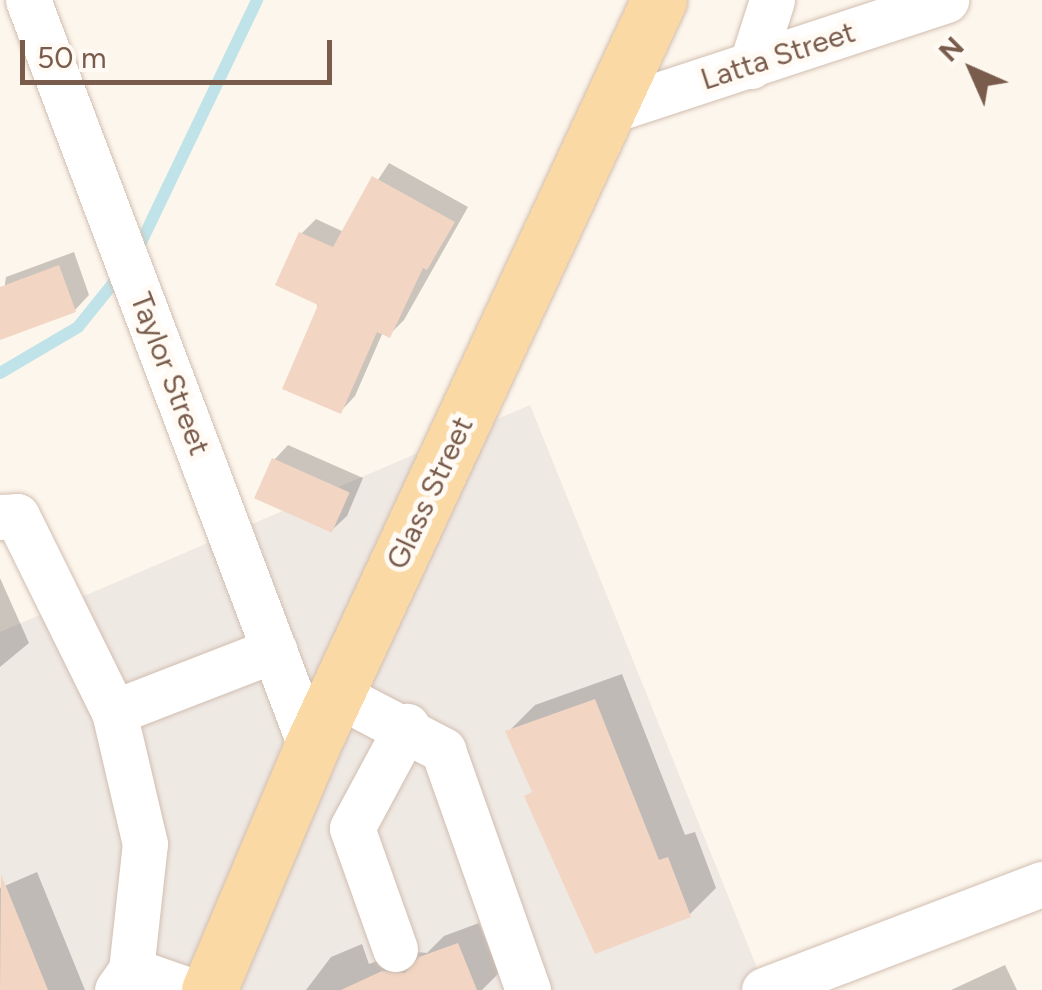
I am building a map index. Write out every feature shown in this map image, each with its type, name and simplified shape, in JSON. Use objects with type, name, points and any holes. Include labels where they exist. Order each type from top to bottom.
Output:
[{"type":"main road","name":"Glass Street","points":[[210,990],[311,748],[659,0]]},
{"type":"street","name":"Taylor Street","points":[[28,0],[311,748]]},
{"type":"street","points":[[751,66],[772,0]]},
{"type":"street","name":"Latta Street","points":[[610,111],[946,0]]},
{"type":"street","points":[[0,517],[17,516],[114,712],[145,844],[124,980],[188,990]]},
{"type":"street","points":[[114,712],[274,650]]},
{"type":"street","points":[[336,694],[407,726],[442,750],[528,990]]},
{"type":"street","points":[[395,949],[352,828],[407,726]]},
{"type":"street","points":[[764,990],[1039,894]]},
{"type":"shaded area","points":[[530,405],[766,990],[0,990],[0,632]]},
{"type":"building","points":[[372,176],[455,222],[427,270],[423,268],[390,338],[377,332],[341,414],[282,389],[318,305],[275,285],[299,232],[333,247]]},
{"type":"building","points":[[59,265],[76,312],[0,340],[0,287]]},
{"type":"building","points":[[272,458],[350,493],[332,533],[254,498]]},
{"type":"building","points":[[595,699],[659,860],[668,857],[691,917],[595,954],[524,796],[532,792],[505,731]]},
{"type":"building","points":[[1,874],[48,990],[0,990]]},
{"type":"building","points":[[458,943],[477,990],[341,990],[382,971],[405,973],[419,957]]},
{"type":"waterway","points":[[135,255],[257,0]]},
{"type":"waterway","points":[[0,373],[78,327],[120,275]]}]
